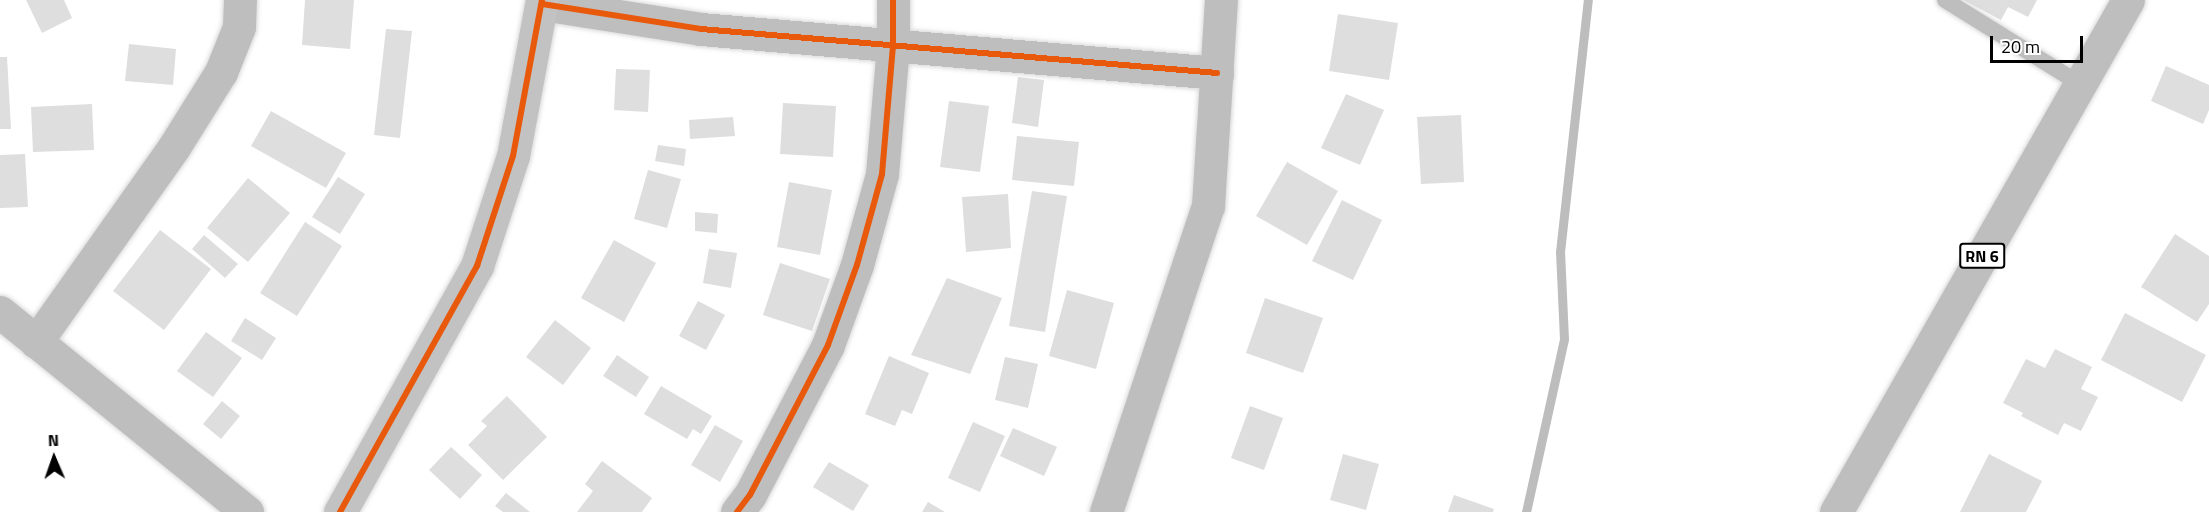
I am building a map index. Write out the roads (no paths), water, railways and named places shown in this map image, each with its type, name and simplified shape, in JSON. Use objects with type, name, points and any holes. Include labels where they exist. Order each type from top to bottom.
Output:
[{"type":"street","points":[[36,342],[174,147],[221,72],[239,27],[240,0]]},
{"type":"street","points":[[736,512],[750,495],[828,345],[857,264],[882,174],[893,45],[893,0]]},
{"type":"street","points":[[1106,512],[1208,206],[1221,0]]},
{"type":"street","name":"RN 6","points":[[1836,512],[2128,0]]},
{"type":"street","points":[[340,512],[477,266],[513,156],[542,2],[701,29],[1217,73]]},
{"type":"street","points":[[0,312],[247,512]]},
{"type":"lane","points":[[1945,0],[2080,84]]},
{"type":"waterway","points":[[1526,512],[1564,339],[1560,252],[1588,0]]}]
